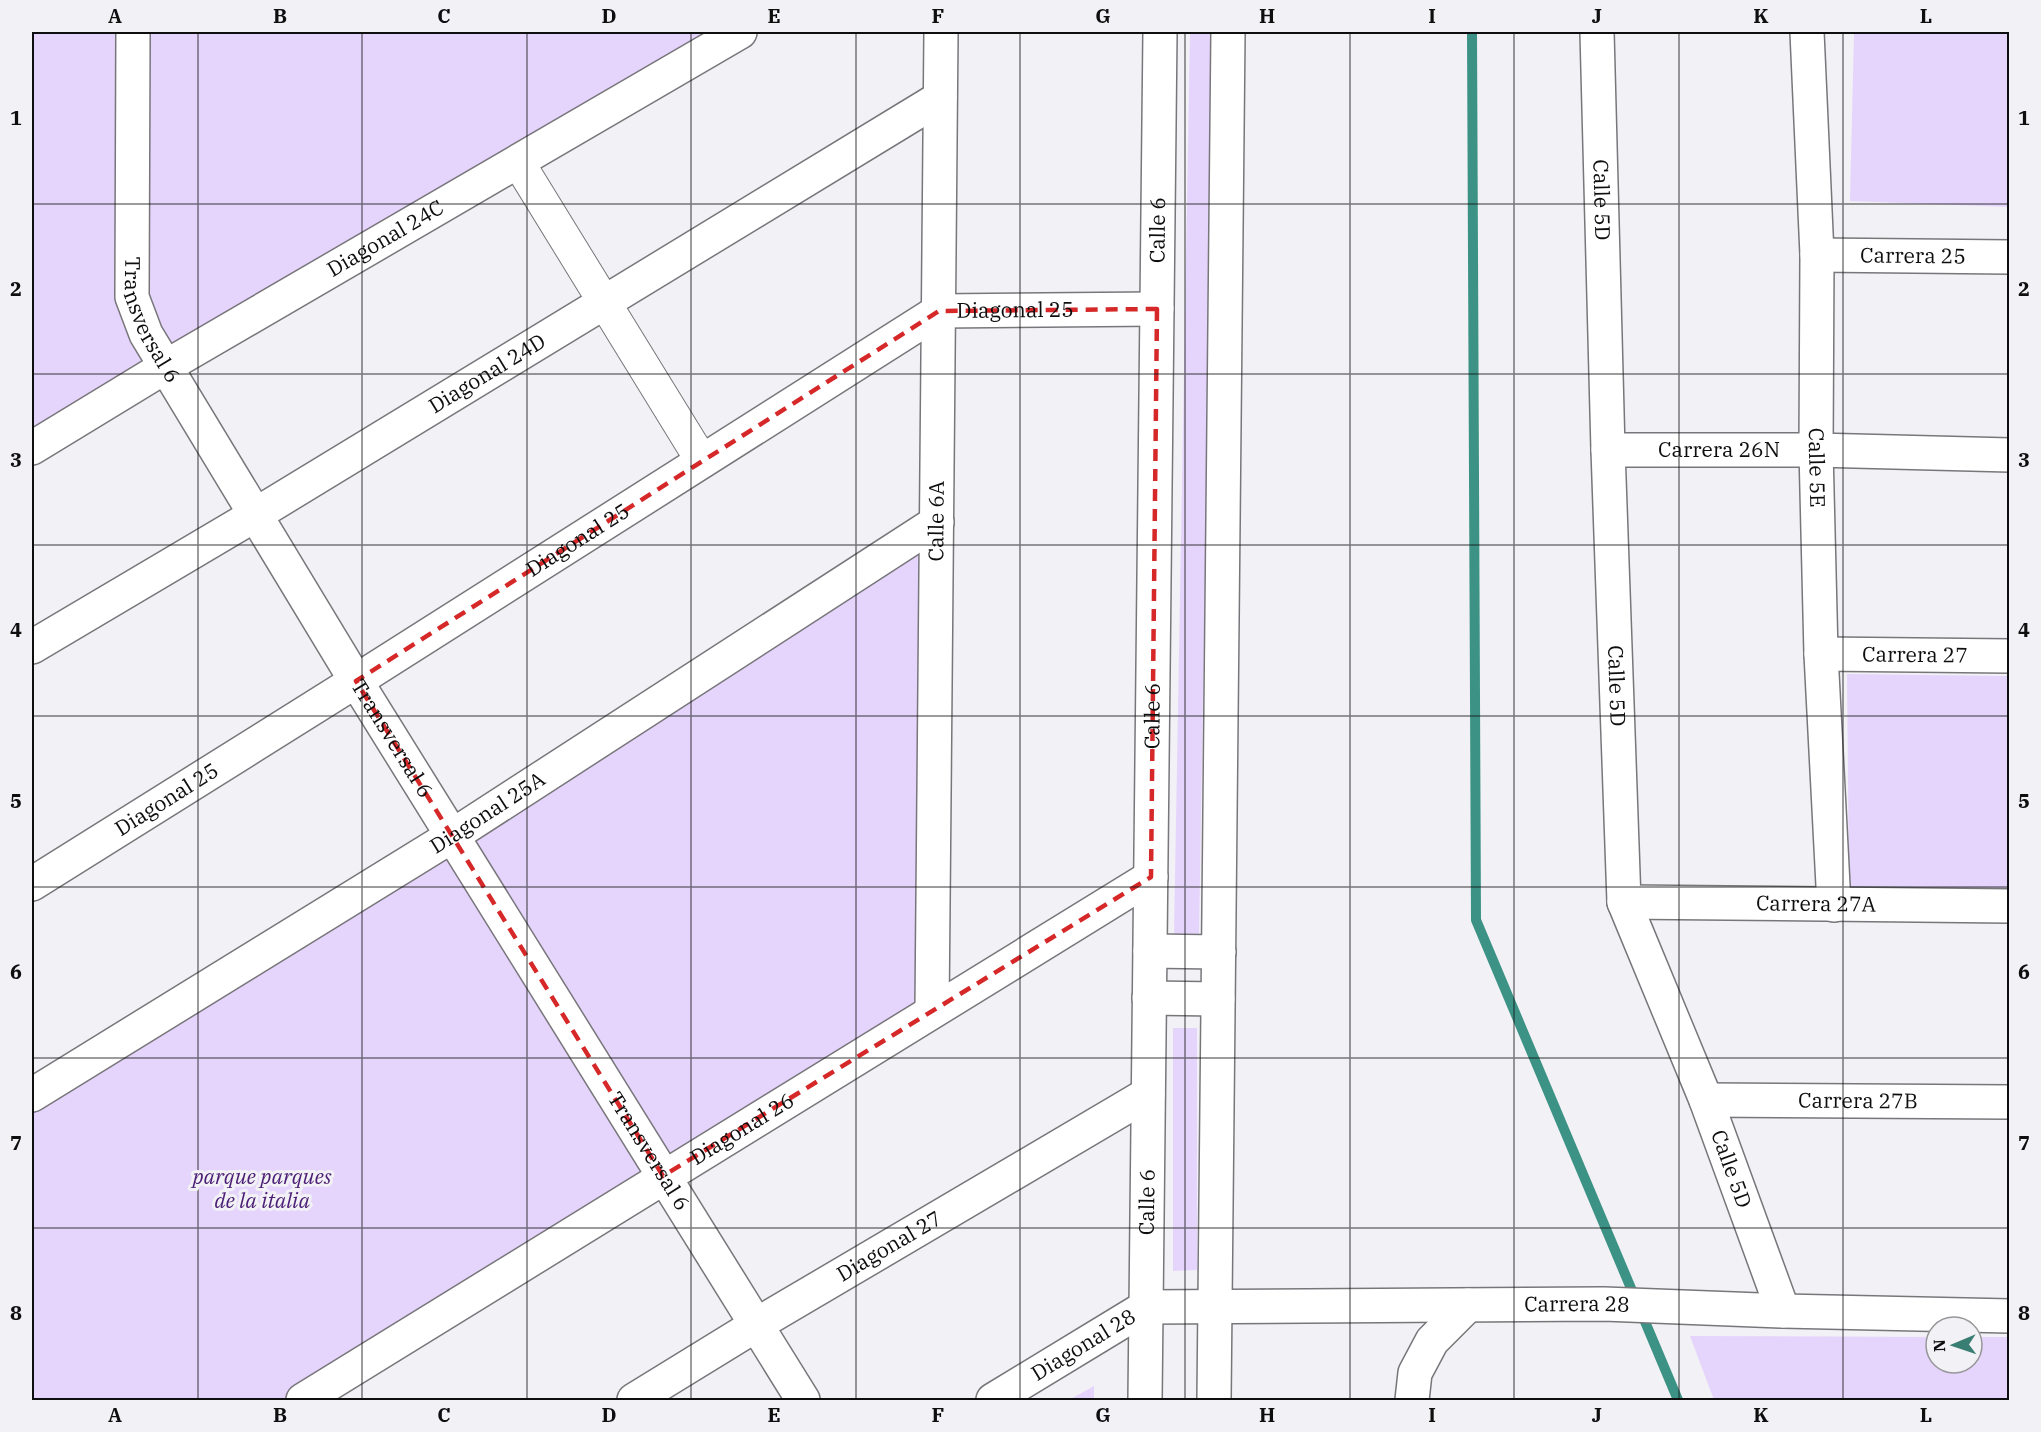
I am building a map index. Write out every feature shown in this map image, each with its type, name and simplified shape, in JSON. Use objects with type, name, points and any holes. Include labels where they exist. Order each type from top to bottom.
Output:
[{"type":"street","name":"Transversal 6","points":[[133,32],[132,297],[146,334],[356,681],[803,1401]]},
{"type":"street","name":"Diagonal 24C","points":[[32,448],[165,367],[740,32]]},
{"type":"street","name":"Calle 6A","points":[[932,1011],[940,32]]},
{"type":"street","name":"Calle 6","points":[[1145,1401],[1161,32]]},
{"type":"street","points":[[1214,1401],[1228,32]]},
{"type":"street","name":"Calle 5D","points":[[1598,32],[1608,450],[1624,902],[1706,1100],[1783,1311]]},
{"type":"street","name":"Calle 5E","points":[[1807,32],[1817,255],[1816,450],[1821,654],[1834,905]]},
{"type":"street","name":"Diagonal 24D","points":[[32,647],[255,515],[940,98]]},
{"type":"street","points":[[518,162],[702,461]]},
{"type":"street","name":"Carrera 25","points":[[1817,255],[2010,256]]},
{"type":"street","name":"Diagonal 25","points":[[32,884],[939,310],[1157,309]]},
{"type":"street","name":"Carrera 26N","points":[[1608,450],[1816,450],[2010,455]]},
{"type":"street","name":"Diagonal 25A","points":[[32,1095],[452,836],[937,522]]},
{"type":"street","name":"Carrera 27","points":[[1821,654],[2010,656]]},
{"type":"street","name":"Diagonal 26","points":[[303,1401],[663,1176],[1151,877]]},
{"type":"street","name":"Carrera 27A","points":[[1624,902],[2010,906]]},
{"type":"street","points":[[1150,951],[1219,952]]},
{"type":"street","points":[[1149,998],[1218,999]]},
{"type":"street","name":"Diagonal 27","points":[[634,1401],[756,1325],[1148,1094]]},
{"type":"street","name":"Carrera 27B","points":[[1706,1100],[2010,1102]]},
{"type":"street","name":"Carrera 28","points":[[1146,1307],[1604,1304],[2010,1316]]},
{"type":"street","points":[[1412,1401],[1415,1373],[1432,1341],[1468,1305]]},
{"type":"street","name":"Diagonal 28","points":[[993,1401],[1146,1307]]},
{"type":"highlighted area","points":[[1157,309],[1151,877],[663,1176],[356,681],[939,311]]},
{"type":"green space","points":[[32,32],[740,32],[32,448]]},
{"type":"green space","points":[[1190,32],[1214,32],[1199,936],[1174,935]]},
{"type":"green space","points":[[1854,33],[2009,33],[2009,207],[1850,201]]},
{"type":"green space","name":"parque parques de la italia","points":[[937,522],[932,1011],[303,1400],[32,1400],[32,1095]]},
{"type":"green space","points":[[1847,674],[2009,676],[2009,888],[1849,888]]},
{"type":"green space","points":[[1173,1028],[1197,1028],[1197,1270],[1173,1271]]},
{"type":"green space","points":[[1690,1336],[1924,1337],[1924,1375],[1984,1375],[1984,1337],[2009,1337],[2009,1400],[1714,1400]]},
{"type":"green space","points":[[1094,1386],[1094,1400],[1069,1400]]},
{"type":"waterway","points":[[1472,32],[1476,920],[1678,1400]]}]
